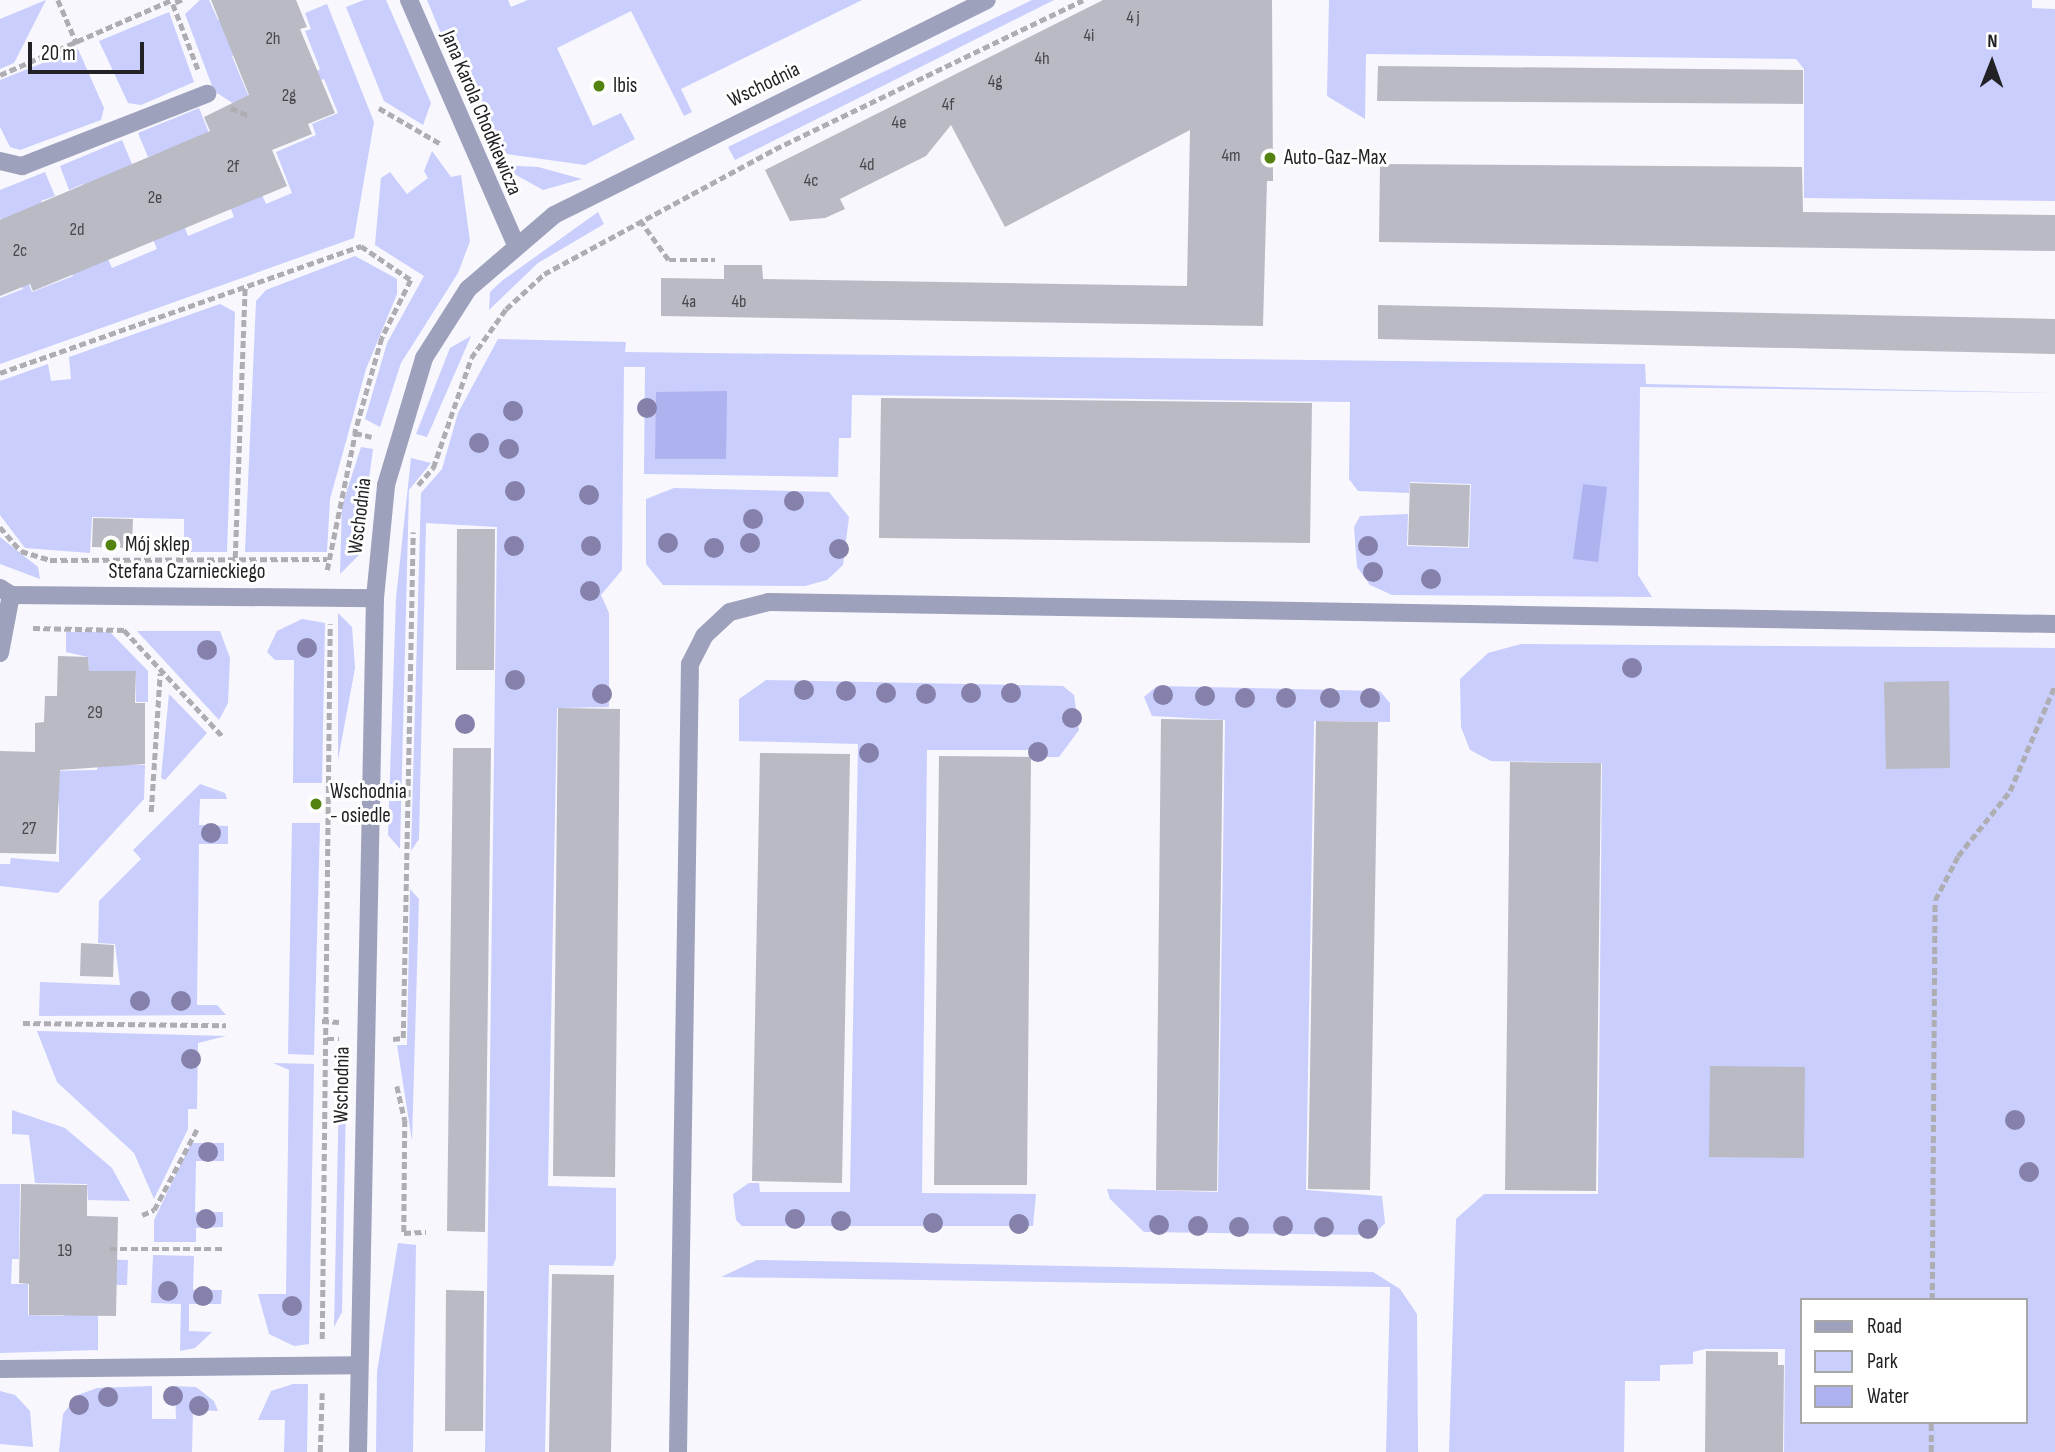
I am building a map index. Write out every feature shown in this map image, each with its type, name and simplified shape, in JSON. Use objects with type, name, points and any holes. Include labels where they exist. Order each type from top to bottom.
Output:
[{"type":"street","name":"Jana Karola Chodkiewicza","points":[[408,0],[515,243]]},
{"type":"street","name":"Wschodnia","points":[[358,1452],[375,598],[386,485],[412,385],[453,308],[515,243],[578,201],[986,0]]},
{"type":"street","points":[[0,161],[22,166],[208,94]]},
{"type":"street","points":[[0,653],[6,628],[5,592]]},
{"type":"street","name":"Stefana Czarnieckiego","points":[[5,592],[375,598]]},
{"type":"street","points":[[678,1452],[690,664],[704,636],[730,612],[769,602],[2055,624]]},
{"type":"street","points":[[0,1369],[359,1364]]},
{"type":"path","points":[[58,0],[77,44]]},
{"type":"path","points":[[0,75],[77,44],[172,0]]},
{"type":"path","points":[[415,492],[437,451],[471,358],[506,309],[572,255],[1083,0]]},
{"type":"path","points":[[379,108],[449,146]]},
{"type":"path","points":[[640,220],[669,260],[715,260]]},
{"type":"path","points":[[0,373],[361,246],[411,280],[382,338],[355,433],[335,506],[334,552],[327,559],[327,579]]},
{"type":"path","points":[[235,558],[245,287]]},
{"type":"path","points":[[355,433],[377,438]]},
{"type":"path","points":[[327,1039],[402,1038],[414,526]]},
{"type":"path","points":[[0,527],[21,551],[50,560],[327,559]]},
{"type":"path","points":[[322,1337],[327,1039],[322,1021],[328,616]]},
{"type":"path","points":[[6,628],[124,629],[160,672],[223,737]]},
{"type":"path","points":[[151,812],[160,672]]},
{"type":"path","points":[[1932,1298],[1935,900],[1958,856],[2010,791],[2055,685]]},
{"type":"path","points":[[23,1023],[226,1025]]},
{"type":"path","points":[[391,1031],[391,1049]]},
{"type":"path","points":[[394,1072],[404,1120],[404,1233],[426,1232]]},
{"type":"path","points":[[142,1215],[154,1210],[197,1129]]},
{"type":"path","points":[[110,1249],[223,1249]]},
{"type":"path","points":[[320,1452],[322,1389]]},
{"type":"path","points":[[1931,1424],[1931,1452]]},
{"type":"green space","points":[[46,0],[14,63],[0,69],[0,19]]},
{"type":"green space","points":[[200,0],[209,0],[218,20],[231,15],[244,50],[232,56],[253,107],[245,111],[214,91],[185,14]]},
{"type":"green space","points":[[364,0],[386,0],[431,103],[423,125],[384,101],[346,7]]},
{"type":"green space","points":[[427,0],[508,0],[511,7],[528,0],[862,0],[681,89],[692,112],[684,116],[631,11],[557,48],[593,126],[621,113],[635,139],[585,165],[507,154],[495,135],[485,139]]},
{"type":"green space","points":[[1032,0],[1054,0],[735,160],[728,147]]},
{"type":"green space","points":[[1329,0],[2032,0],[2032,8],[2055,9],[2055,201],[1804,198],[1804,69],[1796,59],[1366,54],[1365,119],[1327,96]]},
{"type":"green space","points":[[327,4],[374,122],[354,238],[0,364],[0,298],[23,289],[20,283],[27,280],[32,292],[73,276],[67,261],[103,247],[112,268],[157,249],[149,230],[181,218],[188,236],[234,217],[227,199],[258,186],[266,204],[292,193],[276,152],[316,135],[312,124],[338,113],[324,79],[317,81],[314,73],[320,69],[305,31],[311,29],[305,13]]},
{"type":"green space","points":[[169,12],[194,82],[141,105],[128,103],[99,41]]},
{"type":"green space","points":[[78,49],[104,108],[101,120],[20,150],[10,147],[0,127],[0,80]]},
{"type":"green space","points":[[199,108],[209,133],[148,157],[138,133]]},
{"type":"green space","points":[[122,140],[132,164],[85,191],[83,184],[69,190],[60,166]]},
{"type":"green space","points":[[432,151],[451,177],[461,175],[470,241],[458,273],[401,363],[380,427],[365,419],[387,343],[424,276],[375,245],[381,178],[390,172],[407,194],[428,178],[424,171]]},
{"type":"green space","points":[[498,165],[538,167],[582,179],[543,190]]},
{"type":"green space","points":[[45,172],[55,196],[41,201],[44,208],[7,223],[0,219],[0,190]]},
{"type":"green space","points":[[598,212],[604,224],[538,263],[489,310],[490,292],[503,280]]},
{"type":"green space","points":[[355,256],[397,279],[397,294],[366,369],[330,499],[327,552],[245,552],[256,301],[266,290]]},
{"type":"green space","points":[[220,304],[235,312],[227,552],[184,552],[184,519],[92,517],[90,553],[25,548],[0,515],[0,381],[48,364],[51,381],[71,379],[69,357]]},
{"type":"green space","points":[[471,336],[427,437],[416,434],[450,348]]},
{"type":"green space","points":[[498,339],[626,342],[625,352],[1645,364],[1646,384],[2055,393],[1640,387],[1638,575],[1652,597],[1392,595],[1370,585],[1357,567],[1354,527],[1360,516],[1408,514],[1407,546],[1469,548],[1471,484],[1410,482],[1409,493],[1358,491],[1349,479],[1350,402],[852,395],[851,438],[839,438],[838,477],[644,474],[645,367],[624,367],[622,570],[601,595],[609,613],[609,707],[557,708],[548,1186],[616,1188],[616,1258],[613,1266],[549,1265],[545,1452],[485,1452],[497,527],[426,523],[419,839],[411,851],[421,493],[442,469],[458,413]]},
{"type":"green space","points":[[361,447],[373,449],[359,555],[340,574],[342,506]]},
{"type":"green space","points":[[411,458],[431,463],[409,490],[400,849],[388,835],[396,598]]},
{"type":"green space","points":[[674,488],[829,492],[849,517],[843,565],[827,580],[805,586],[663,585],[646,564],[646,499]]},
{"type":"green space","points":[[0,537],[38,567],[40,579],[0,564]]},
{"type":"green space","points":[[338,613],[352,627],[355,668],[338,760]]},
{"type":"green space","points":[[302,619],[325,623],[322,783],[293,783],[294,660],[275,660],[267,652],[277,631]]},
{"type":"green space","points":[[137,631],[220,631],[230,658],[228,703],[219,720]]},
{"type":"green space","points":[[66,632],[110,632],[148,671],[148,702],[136,702],[136,671],[89,671],[88,657],[66,652]]},
{"type":"green space","points":[[1521,644],[2055,648],[2055,1452],[1784,1452],[1785,1349],[1705,1349],[1693,1352],[1693,1364],[1660,1365],[1660,1381],[1625,1381],[1624,1452],[1449,1452],[1456,1219],[1484,1194],[1598,1194],[1602,763],[1491,761],[1470,750],[1461,727],[1460,679],[1488,653]]},
{"type":"green space","points":[[766,680],[1063,686],[1074,695],[1079,730],[1059,757],[1033,757],[1032,750],[927,750],[922,1193],[1036,1194],[1033,1226],[742,1226],[736,1220],[733,1194],[749,1183],[759,1183],[760,1192],[850,1192],[858,744],[739,741],[739,699]]},
{"type":"green space","points":[[1157,686],[1380,691],[1390,703],[1390,722],[1314,721],[1306,1190],[1382,1196],[1385,1223],[1374,1235],[1144,1232],[1110,1199],[1107,1189],[1218,1192],[1225,720],[1152,716],[1144,697]]},
{"type":"green space","points":[[169,694],[207,733],[165,780],[161,778]]},
{"type":"green space","points":[[98,765],[145,765],[144,799],[58,893],[0,886],[0,864],[10,864],[11,858],[59,862],[59,804],[48,771],[97,770]]},
{"type":"green space","points":[[200,784],[225,793],[227,799],[200,799],[199,825],[228,826],[228,844],[199,844],[197,1005],[217,1005],[226,1015],[39,1016],[40,982],[120,985],[115,944],[98,943],[99,901],[141,859],[133,850]]},
{"type":"green space","points":[[292,823],[320,823],[314,1055],[288,1054]]},
{"type":"green space","points":[[410,889],[419,899],[412,1141],[397,1045],[407,1045]]},
{"type":"green space","points":[[37,1031],[226,1036],[198,1043],[197,1109],[188,1109],[188,1129],[154,1199],[134,1153],[57,1082]]},
{"type":"green space","points":[[340,1045],[347,1045],[342,1312],[334,1327]]},
{"type":"green space","points":[[273,1063],[314,1064],[309,1344],[294,1346],[269,1334],[258,1294],[286,1294],[289,1070]]},
{"type":"green space","points":[[12,1110],[65,1128],[112,1168],[130,1201],[88,1200],[87,1184],[35,1183],[29,1135],[12,1134]]},
{"type":"green space","points":[[191,1143],[224,1143],[224,1161],[196,1161],[195,1212],[223,1212],[223,1227],[196,1228],[196,1242],[154,1242],[154,1220]]},
{"type":"green space","points":[[0,1184],[20,1184],[19,1259],[12,1259],[11,1284],[28,1284],[28,1315],[64,1316],[65,1291],[94,1259],[128,1260],[127,1285],[98,1285],[98,1350],[0,1353]]},
{"type":"green space","points":[[398,1243],[416,1245],[413,1452],[376,1452],[377,1372]]},
{"type":"green space","points":[[153,1255],[194,1256],[193,1290],[222,1290],[221,1304],[189,1304],[189,1331],[212,1332],[195,1348],[180,1351],[181,1304],[151,1303]]},
{"type":"green space","points":[[757,1260],[1373,1272],[1400,1289],[1417,1314],[1418,1452],[1386,1452],[1390,1287],[721,1277]]},
{"type":"green space","points":[[293,1384],[308,1384],[307,1452],[284,1452],[285,1420],[258,1420],[271,1391]]},
{"type":"green space","points":[[152,1386],[152,1419],[176,1419],[175,1386],[196,1387],[214,1401],[218,1411],[193,1410],[192,1452],[59,1452],[63,1414],[78,1395],[97,1388]]},
{"type":"green space","points":[[0,1391],[15,1395],[30,1411],[33,1447],[0,1444]]},
{"type":"water","points":[[727,391],[726,459],[655,459],[656,392]]},
{"type":"water","points":[[1583,484],[1607,487],[1598,562],[1573,559]]},
{"type":"building","points":[[211,0],[296,0],[307,27],[300,29],[335,113],[308,124],[312,134],[272,150],[287,186],[33,291],[30,284],[0,296],[0,220],[210,131],[204,117],[249,95]]},
{"type":"building","points":[[1103,0],[1272,0],[1273,181],[1267,181],[1263,326],[661,316],[661,278],[724,279],[724,265],[762,265],[763,279],[1187,286],[1190,130],[1005,227],[951,125],[926,156],[840,199],[845,209],[825,218],[790,221],[765,170]]},
{"type":"building","points":[[1378,66],[1803,70],[1803,104],[1377,101]]},
{"type":"building","points":[[1380,164],[1802,167],[1803,212],[2055,215],[2055,251],[1379,242]]},
{"type":"building","points":[[1378,305],[2055,319],[2055,354],[1378,339]]},
{"type":"building","points":[[881,398],[1312,403],[1310,543],[879,538]]},
{"type":"building","points":[[1410,483],[1470,485],[1468,547],[1408,545]]},
{"type":"building","points":[[93,518],[133,519],[132,548],[92,547]]},
{"type":"building","points":[[457,529],[495,529],[494,670],[456,670]]},
{"type":"building","points":[[58,656],[88,657],[89,671],[136,671],[135,703],[145,703],[145,764],[60,770],[56,854],[0,853],[0,751],[35,752],[35,723],[44,722],[45,696],[57,696]]},
{"type":"building","points":[[1949,681],[1950,768],[1886,769],[1884,682]]},
{"type":"building","points":[[558,708],[620,709],[615,1177],[553,1176]]},
{"type":"building","points":[[1161,719],[1223,720],[1217,1191],[1156,1190]]},
{"type":"building","points":[[1316,721],[1378,722],[1370,1190],[1308,1189]]},
{"type":"building","points":[[453,748],[491,748],[485,1232],[447,1231]]},
{"type":"building","points":[[760,753],[850,754],[842,1183],[752,1181]]},
{"type":"building","points":[[939,756],[1031,757],[1027,1185],[934,1185]]},
{"type":"building","points":[[1510,762],[1601,763],[1596,1191],[1505,1190]]},
{"type":"building","points":[[81,943],[114,945],[113,977],[80,976]]},
{"type":"building","points":[[1710,1066],[1805,1067],[1804,1158],[1709,1157]]},
{"type":"building","points":[[21,1184],[87,1185],[87,1216],[118,1217],[116,1316],[29,1315],[29,1284],[19,1283]]},
{"type":"building","points":[[552,1274],[614,1275],[611,1452],[549,1452]]},
{"type":"building","points":[[446,1290],[484,1291],[483,1431],[445,1431]]},
{"type":"building","points":[[1706,1351],[1778,1352],[1778,1365],[1784,1365],[1783,1452],[1705,1452]]},
{"type":"place","name":"Ibis","points":[[599,86]]},
{"type":"place","name":"Auto-Gaz-Max","points":[[1270,158]]},
{"type":"place","name":"Mój sklep","points":[[111,545]]},
{"type":"place","name":"Wschodnia - osiedle","points":[[316,804]]}]
